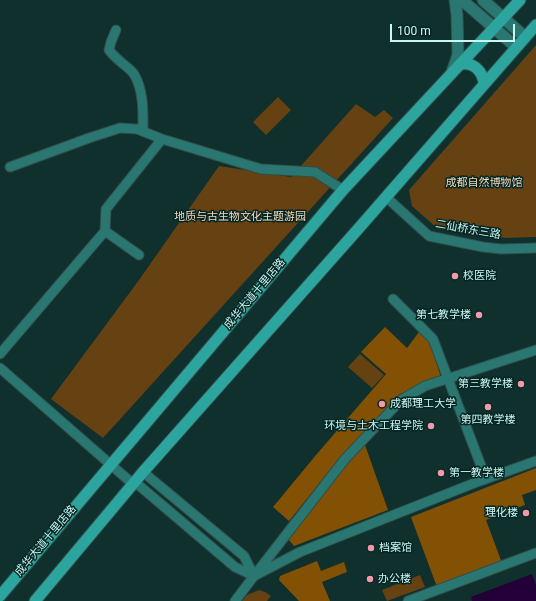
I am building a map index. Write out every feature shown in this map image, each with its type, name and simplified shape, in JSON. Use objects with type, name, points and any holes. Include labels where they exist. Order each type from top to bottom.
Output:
[{"type":"main road","name":"成华大道十里店路","points":[[0,596],[343,190],[520,0]]},
{"type":"main road","points":[[35,601],[134,483],[536,25]]},
{"type":"main road","points":[[456,69],[464,64],[473,65],[481,72],[484,78],[484,84]]},
{"type":"street","points":[[455,0],[458,55],[456,69]]},
{"type":"street","points":[[462,0],[516,47]]},
{"type":"street","points":[[483,0],[525,37]]},
{"type":"street","points":[[116,30],[111,42],[110,50],[114,57],[134,73],[141,92],[143,110],[142,132]]},
{"type":"street","points":[[10,167],[120,128],[137,129],[162,140],[261,169],[315,172],[343,190]]},
{"type":"street","points":[[0,354],[105,231],[106,209],[162,140]]},
{"type":"street","name":"二仙桥东三路","points":[[386,197],[429,236],[500,249],[536,248]]},
{"type":"street","points":[[105,231],[139,255]]},
{"type":"street","points":[[393,299],[433,339],[486,479]]},
{"type":"street","points":[[235,601],[345,459],[401,400],[425,386],[536,350]]},
{"type":"street","points":[[0,368],[110,464],[235,567],[254,576]]},
{"type":"street","points":[[254,576],[300,552],[536,461]]},
{"type":"street","points":[[144,472],[244,556],[254,576]]},
{"type":"street","points":[[408,601],[536,553]]},
{"type":"green space","name":"成都自然博物馆","points":[[536,45],[536,237],[506,238],[438,229],[412,206],[409,190]]},
{"type":"green space","points":[[278,97],[291,110],[266,135],[253,122]]},
{"type":"green space","name":"地质与古生物文化主题游园","points":[[356,104],[375,117],[384,110],[393,118],[103,438],[51,399],[139,280],[219,166],[291,177]]},
{"type":"green space","points":[[360,354],[384,375],[372,388],[348,367]]},
{"type":"green space","points":[[420,575],[425,587],[387,601],[382,590]]},
{"type":"green space","points":[[259,590],[271,596],[267,601],[242,601],[247,595]]},
{"type":"shaded area","points":[[385,327],[407,348],[419,332],[429,341],[441,377],[400,394],[339,459],[289,521],[273,507],[386,374],[361,352]]},
{"type":"shaded area","points":[[365,445],[388,510],[294,546],[288,539],[347,462]]},
{"type":"shaded area","points":[[536,468],[536,490],[522,495],[525,505],[486,520],[502,563],[437,587],[411,517]]},
{"type":"shaded area","points":[[317,561],[321,571],[344,562],[347,572],[322,582],[330,601],[299,601],[279,580],[280,576]]},
{"type":"shaded area","points":[[532,574],[536,585],[536,601],[472,601],[471,597]]},
{"type":"place","name":"校医院","points":[[455,276]]},
{"type":"place","name":"第七教学楼","points":[[479,315]]},
{"type":"place","name":"第三教学楼","points":[[521,384]]},
{"type":"place","name":"成都理工大学","points":[[382,404]]},
{"type":"place","name":"第四教学楼","points":[[488,407]]},
{"type":"place","name":"环境与土木工程学院","points":[[431,426]]},
{"type":"place","name":"第一教学楼","points":[[441,473]]},
{"type":"place","name":"理化楼","points":[[526,513]]},
{"type":"place","name":"档案馆","points":[[371,548]]},
{"type":"place","name":"办公楼","points":[[370,579]]}]
